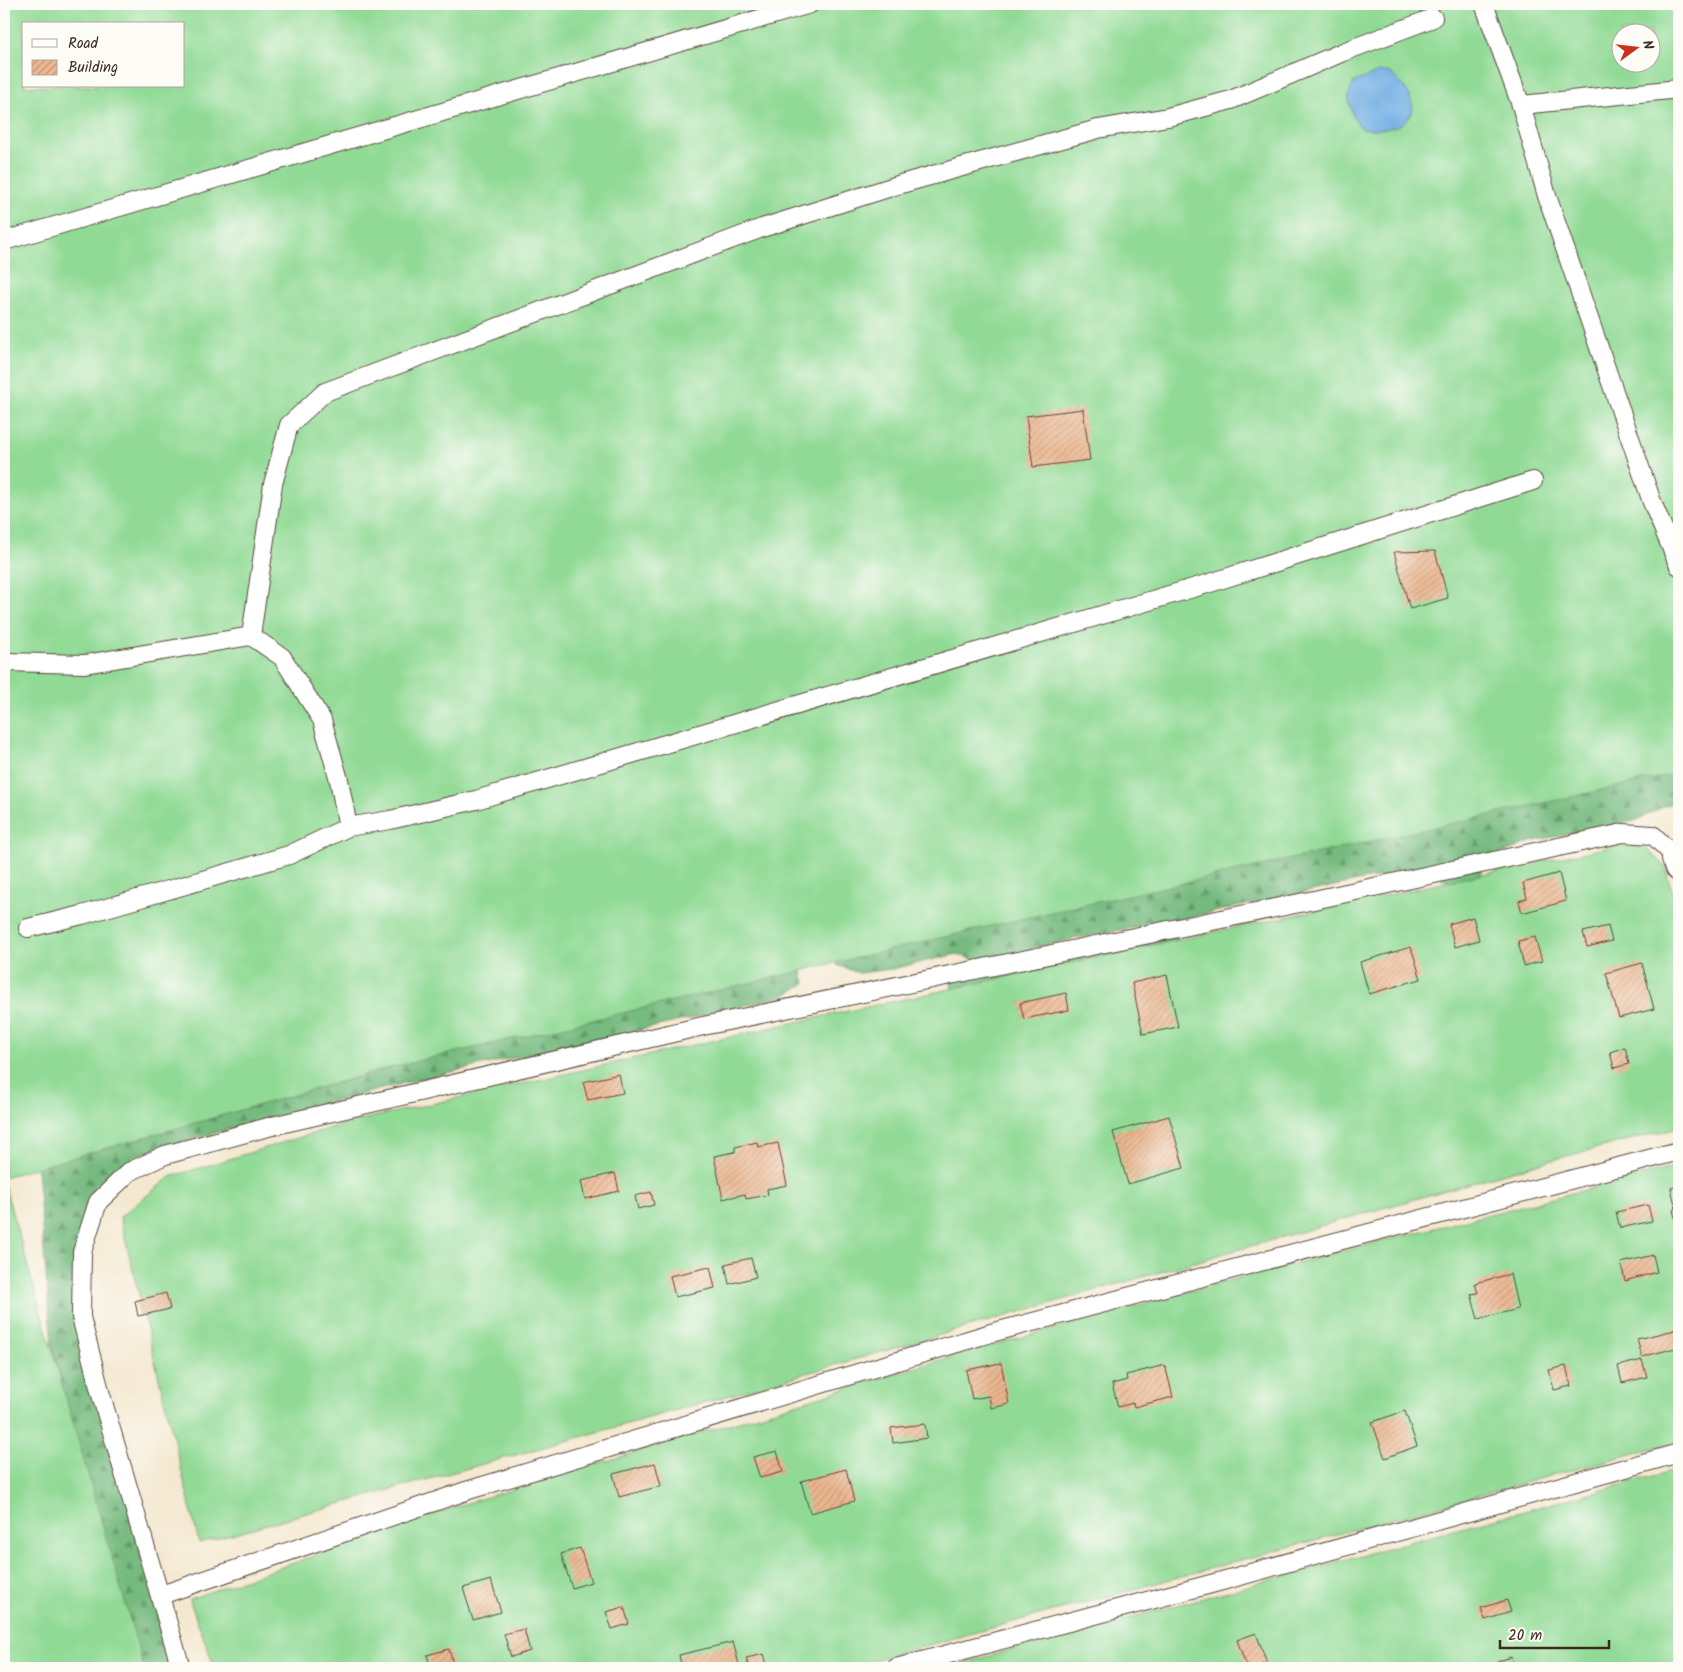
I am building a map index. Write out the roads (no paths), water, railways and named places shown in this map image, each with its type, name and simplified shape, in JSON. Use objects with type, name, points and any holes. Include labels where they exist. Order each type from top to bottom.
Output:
[{"type":"lane","points":[[4,241],[810,4]]},
{"type":"lane","points":[[1484,4],[1521,105],[1547,196],[1652,502],[1679,566]]},
{"type":"lane","points":[[251,636],[273,484],[289,425],[325,392],[762,228],[901,184],[1098,129],[1168,117],[1232,100],[1343,52],[1433,18]]},
{"type":"lane","points":[[1521,105],[1679,89]]},
{"type":"lane","points":[[28,928],[82,915],[289,855],[348,827],[390,820],[476,800],[1210,583],[1533,481]]},
{"type":"lane","points":[[4,662],[85,664],[251,636],[282,657],[322,720],[339,780],[348,827]]},
{"type":"lane","points":[[182,1668],[101,1395],[81,1317],[82,1252],[95,1210],[98,1202],[129,1172],[165,1155],[272,1126],[703,1026],[1314,900],[1623,833],[1653,835],[1678,859]]},
{"type":"lane","points":[[161,1595],[469,1490],[991,1333],[1679,1150]]},
{"type":"lane","points":[[896,1668],[1222,1581],[1679,1454]]},
{"type":"water","points":[[1379,72],[1391,74],[1401,83],[1411,100],[1412,110],[1404,122],[1391,128],[1361,128],[1353,116],[1348,97],[1354,82]]}]
